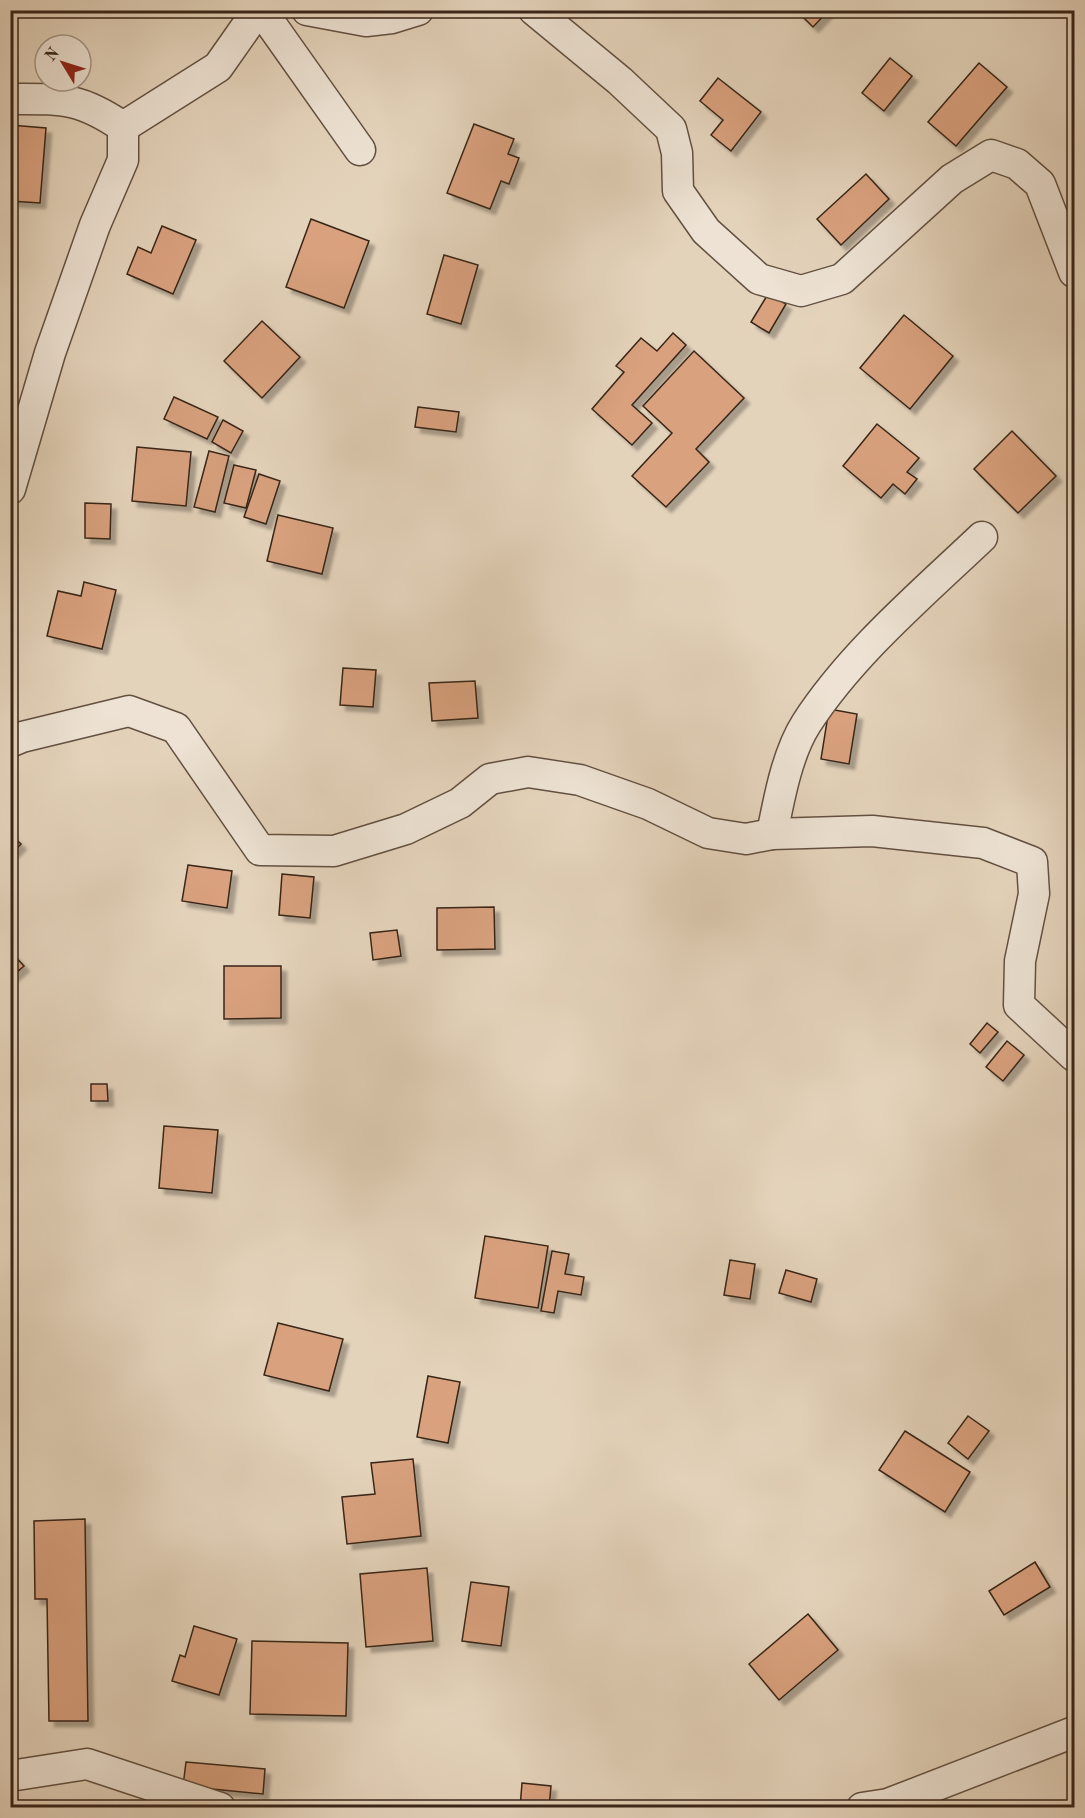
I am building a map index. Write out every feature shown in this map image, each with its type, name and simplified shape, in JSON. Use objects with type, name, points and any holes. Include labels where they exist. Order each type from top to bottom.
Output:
[{"type":"street","points":[[123,127],[218,67],[259,10],[360,150]]},
{"type":"street","points":[[307,10],[366,21],[392,18],[418,10]]},
{"type":"street","points":[[534,10],[620,81],[671,129],[677,153],[678,191],[706,231],[759,279],[801,291],[842,279],[952,179],[991,155],[1017,164],[1041,184],[1074,272]]},
{"type":"street","points":[[10,99],[65,99],[101,112],[123,127]]},
{"type":"street","points":[[10,489],[50,353],[95,225],[123,160],[123,127]]},
{"type":"street","points":[[772,834],[781,787],[805,726],[839,680],[892,624],[982,537]]},
{"type":"street","points":[[10,742],[22,736],[129,711],[176,728],[260,850],[334,851],[406,829],[460,803],[490,779],[528,772],[580,780],[648,804],[708,833],[746,839],[772,834],[872,831],[983,843],[1032,862],[1034,894],[1020,960],[1019,1005],[1074,1056]]},
{"type":"street","points":[[862,1808],[888,1804],[1074,1732]]},
{"type":"street","points":[[10,1776],[87,1764],[220,1808]]},
{"type":"building","points":[[796,10],[829,10],[813,27]]},
{"type":"building","points":[[890,58],[912,76],[884,111],[862,93]]},
{"type":"building","points":[[979,63],[1007,87],[956,146],[928,122]]},
{"type":"building","points":[[718,78],[761,112],[731,151],[711,135],[723,120],[700,101]]},
{"type":"building","points":[[474,124],[514,139],[508,154],[519,158],[509,184],[501,181],[490,209],[447,193]]},
{"type":"building","points":[[10,125],[46,128],[40,203],[10,201]]},
{"type":"building","points":[[1074,156],[1074,170],[1069,159]]},
{"type":"building","points":[[866,174],[889,199],[841,245],[817,219]]},
{"type":"building","points":[[311,219],[369,241],[344,308],[286,287]]},
{"type":"building","points":[[162,226],[196,240],[173,294],[127,274],[138,247],[151,253]]},
{"type":"building","points":[[444,255],[478,265],[461,324],[427,314]]},
{"type":"building","points":[[768,294],[786,304],[769,333],[751,322]]},
{"type":"building","points":[[904,315],[953,356],[910,409],[860,368]]},
{"type":"building","points":[[262,321],[300,357],[262,398],[224,361]]},
{"type":"building","points":[[673,333],[686,345],[632,405],[652,423],[632,445],[592,409],[624,372],[616,366],[641,338],[657,351]]},
{"type":"building","points":[[694,351],[744,398],[696,449],[709,462],[666,507],[632,476],[672,433],[643,406]]},
{"type":"building","points":[[174,397],[218,417],[207,439],[164,419]]},
{"type":"building","points":[[418,407],[459,412],[456,432],[415,427]]},
{"type":"building","points":[[223,420],[243,431],[231,453],[212,442]]},
{"type":"building","points":[[877,424],[919,458],[907,472],[917,479],[905,494],[893,484],[881,498],[843,466]]},
{"type":"building","points":[[1012,431],[1056,476],[1018,513],[974,469]]},
{"type":"building","points":[[137,447],[191,452],[186,506],[132,501]]},
{"type":"building","points":[[209,451],[229,456],[215,512],[194,507]]},
{"type":"building","points":[[234,465],[256,470],[246,508],[224,503]]},
{"type":"building","points":[[259,474],[280,481],[266,524],[244,517]]},
{"type":"building","points":[[85,503],[111,504],[110,539],[85,538]]},
{"type":"building","points":[[278,515],[333,528],[322,574],[267,561]]},
{"type":"building","points":[[84,582],[116,590],[102,649],[47,636],[58,591],[81,596]]},
{"type":"building","points":[[343,668],[376,670],[373,707],[340,705]]},
{"type":"building","points":[[475,681],[478,718],[432,721],[429,683]]},
{"type":"building","points":[[829,709],[857,714],[849,764],[821,759]]},
{"type":"building","points":[[10,834],[21,844],[10,855]]},
{"type":"building","points":[[188,865],[232,871],[227,908],[182,901]]},
{"type":"building","points":[[282,874],[314,877],[310,918],[279,915]]},
{"type":"building","points":[[494,907],[495,949],[437,950],[437,908]]},
{"type":"building","points":[[397,930],[401,956],[373,960],[370,933]]},
{"type":"building","points":[[10,951],[24,966],[10,978]]},
{"type":"building","points":[[224,966],[281,966],[281,1018],[224,1019]]},
{"type":"building","points":[[987,1023],[998,1032],[980,1053],[970,1044]]},
{"type":"building","points":[[1007,1041],[1024,1055],[1003,1081],[986,1067]]},
{"type":"building","points":[[91,1084],[107,1084],[108,1101],[91,1101]]},
{"type":"building","points":[[164,1126],[218,1130],[212,1193],[159,1188]]},
{"type":"building","points":[[485,1236],[548,1246],[538,1308],[475,1298]]},
{"type":"building","points":[[552,1251],[569,1254],[565,1274],[584,1277],[581,1295],[558,1291],[554,1313],[541,1311]]},
{"type":"building","points":[[730,1260],[755,1264],[750,1299],[724,1295]]},
{"type":"building","points":[[786,1270],[817,1279],[811,1302],[779,1293]]},
{"type":"building","points":[[278,1323],[343,1339],[329,1391],[264,1375]]},
{"type":"building","points":[[428,1376],[460,1382],[448,1443],[417,1437]]},
{"type":"building","points":[[968,1416],[989,1431],[968,1459],[948,1443]]},
{"type":"building","points":[[905,1431],[970,1472],[945,1512],[879,1470]]},
{"type":"building","points":[[413,1459],[421,1536],[347,1544],[342,1497],[375,1494],[371,1463]]},
{"type":"building","points":[[85,1519],[88,1721],[49,1721],[47,1599],[35,1599],[34,1521]]},
{"type":"building","points":[[1035,1562],[1050,1587],[1004,1615],[989,1591]]},
{"type":"building","points":[[427,1568],[433,1641],[366,1647],[360,1574]]},
{"type":"building","points":[[471,1582],[509,1587],[501,1646],[462,1641]]},
{"type":"building","points":[[808,1614],[838,1650],[779,1700],[749,1664]]},
{"type":"building","points":[[194,1626],[237,1639],[219,1695],[172,1681],[180,1655],[185,1657]]},
{"type":"building","points":[[252,1641],[348,1643],[346,1716],[250,1714]]},
{"type":"building","points":[[186,1762],[265,1769],[263,1794],[183,1786]]},
{"type":"building","points":[[522,1783],[551,1786],[549,1808],[520,1808]]}]
